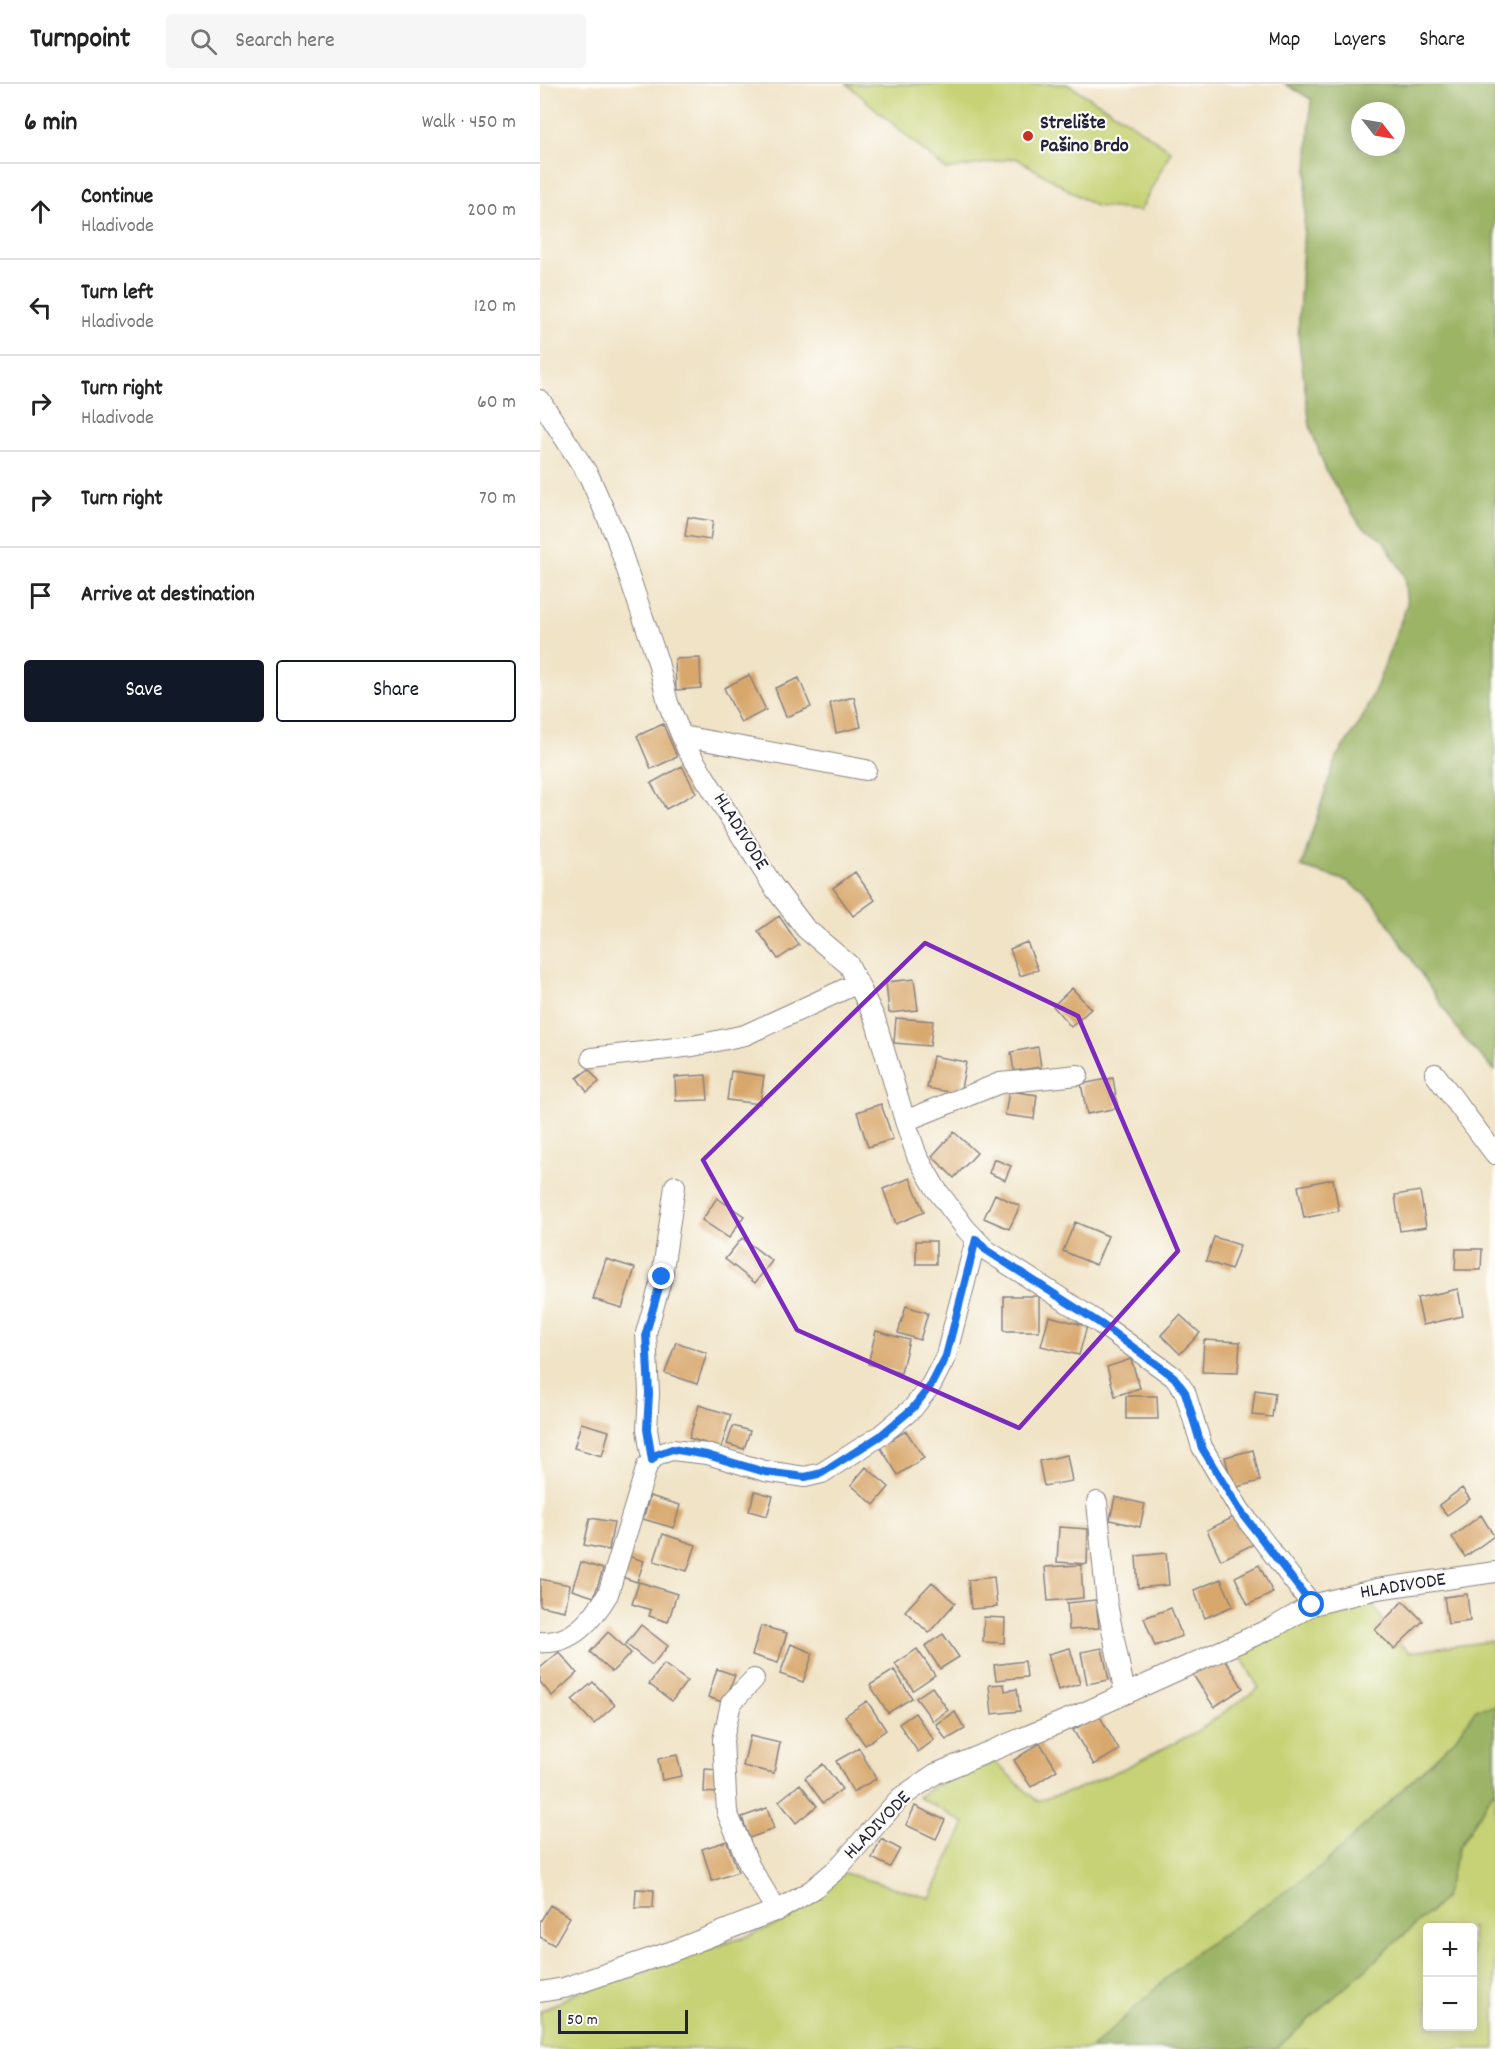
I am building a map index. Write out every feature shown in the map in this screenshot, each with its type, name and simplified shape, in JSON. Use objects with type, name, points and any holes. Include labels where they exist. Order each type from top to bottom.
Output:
[{"type":"street","name":"HLADIVODE","points":[[540,400],[589,477],[616,537],[658,663],[668,703],[687,749],[773,886],[806,928],[849,965],[875,1019],[917,1156],[936,1189],[966,1229],[986,1250],[1101,1324],[1174,1377],[1185,1392],[1202,1448],[1220,1478],[1239,1509],[1312,1605]]},
{"type":"street","points":[[682,736],[866,770]]},
{"type":"street","points":[[592,1058],[693,1046],[745,1035],[858,982]]},
{"type":"street","points":[[1435,1074],[1495,1154]]},
{"type":"street","points":[[905,1120],[1000,1083],[1078,1076]]},
{"type":"street","points":[[652,1460],[647,1429],[649,1394],[646,1333],[662,1277],[675,1186]]},
{"type":"street","points":[[540,1642],[550,1643],[570,1637],[587,1624],[599,1610],[608,1594],[647,1466],[656,1455],[672,1449],[707,1455],[765,1472],[805,1477],[822,1473],[880,1436],[913,1408],[931,1385],[946,1356],[976,1239]]},
{"type":"street","points":[[1097,1502],[1107,1604],[1125,1694]]},
{"type":"street","name":"HLADIVODE","points":[[540,1992],[564,1988],[673,1951],[777,1911],[812,1890],[837,1869],[900,1798],[935,1774],[1083,1713],[1276,1626],[1312,1605],[1377,1589],[1495,1572]]},
{"type":"street","points":[[754,1679],[731,1703],[723,1740],[727,1812],[750,1867],[777,1911]]},
{"type":"highlighted area","points":[[925,943],[1078,1016],[1178,1251],[1019,1428],[797,1330],[703,1160]]},
{"type":"green space","name":"Strelište Pašino Brdo","points":[[847,84],[1067,84],[1128,121],[1171,151],[1140,211],[1095,206],[1016,158],[946,170]]},
{"type":"green space","points":[[1285,84],[1495,84],[1495,1071],[1462,1036],[1374,902],[1347,881],[1301,867],[1336,757],[1359,724],[1377,685],[1407,605],[1404,575],[1384,541],[1360,525],[1326,471],[1310,426],[1298,335],[1311,99]]},
{"type":"green space","points":[[1371,1600],[1392,1638],[1410,1652],[1491,1641],[1495,1667],[1495,2049],[540,2049],[540,2012],[572,1995],[748,1936],[788,1920],[845,1873],[930,1898],[965,1823],[918,1797],[943,1781],[995,1762],[1037,1801],[1075,1790],[1127,1767],[1194,1733],[1259,1688],[1238,1652],[1284,1633],[1320,1612]]},
{"type":"green space","points":[[1495,1706],[1495,1789],[1458,1849],[1444,1899],[1276,2049],[1091,2049],[1189,1957],[1321,1867],[1455,1739],[1476,1709]]},
{"type":"building","points":[[688,517],[713,521],[710,540],[685,536]]},
{"type":"building","points":[[700,658],[701,688],[676,690],[675,659]]},
{"type":"building","points":[[749,675],[766,710],[741,723],[724,688]]},
{"type":"building","points":[[799,678],[811,707],[786,717],[775,688]]},
{"type":"building","points":[[854,697],[861,727],[836,733],[830,703]]},
{"type":"building","points":[[663,724],[677,757],[651,769],[637,736]]},
{"type":"building","points":[[682,766],[696,793],[666,809],[651,783]]},
{"type":"building","points":[[855,872],[875,900],[853,916],[833,888]]},
{"type":"building","points":[[779,916],[799,945],[778,959],[758,931]]},
{"type":"building","points":[[1027,942],[1038,970],[1020,976],[1010,949]]},
{"type":"building","points":[[914,979],[918,1010],[889,1013],[886,982]]},
{"type":"building","points":[[1072,988],[1091,1009],[1071,1027],[1053,1006]]},
{"type":"building","points":[[896,1018],[933,1021],[930,1046],[894,1043]]},
{"type":"building","points":[[1038,1047],[1041,1067],[1014,1071],[1011,1052]]},
{"type":"building","points":[[933,1056],[966,1062],[960,1094],[927,1088]]},
{"type":"building","points":[[589,1069],[599,1082],[587,1092],[577,1078]]},
{"type":"building","points":[[731,1071],[764,1076],[760,1104],[727,1100]]},
{"type":"building","points":[[706,1075],[708,1100],[676,1101],[675,1077]]},
{"type":"building","points":[[1113,1078],[1118,1108],[1087,1114],[1081,1084]]},
{"type":"building","points":[[1009,1091],[1037,1095],[1034,1119],[1005,1115]]},
{"type":"building","points":[[881,1104],[893,1139],[868,1147],[857,1112]]},
{"type":"building","points":[[954,1132],[977,1153],[954,1178],[932,1156]]},
{"type":"building","points":[[994,1159],[1011,1166],[1005,1180],[989,1173]]},
{"type":"building","points":[[910,1178],[924,1212],[896,1224],[883,1189]]},
{"type":"building","points":[[1333,1179],[1339,1211],[1304,1218],[1298,1186]]},
{"type":"building","points":[[1420,1191],[1426,1227],[1400,1231],[1395,1195]]},
{"type":"building","points":[[995,1194],[1020,1206],[1009,1229],[984,1218]]},
{"type":"building","points":[[717,1198],[744,1216],[729,1238],[702,1220]]},
{"type":"building","points":[[1075,1222],[1108,1236],[1096,1265],[1063,1251]]},
{"type":"building","points":[[1214,1237],[1240,1245],[1231,1270],[1206,1261]]},
{"type":"building","points":[[742,1238],[772,1261],[755,1283],[725,1259]]},
{"type":"building","points":[[916,1241],[936,1241],[936,1264],[916,1264]]},
{"type":"building","points":[[1456,1249],[1482,1249],[1481,1270],[1455,1270]]},
{"type":"building","points":[[606,1259],[635,1268],[622,1308],[593,1299]]},
{"type":"building","points":[[1458,1289],[1463,1316],[1423,1325],[1417,1298]]},
{"type":"building","points":[[1004,1296],[1039,1296],[1039,1331],[1004,1331]]},
{"type":"building","points":[[906,1306],[928,1313],[920,1340],[898,1333]]},
{"type":"building","points":[[1180,1315],[1200,1333],[1180,1354],[1161,1335]]},
{"type":"building","points":[[1049,1316],[1087,1326],[1079,1355],[1041,1346]]},
{"type":"building","points":[[876,1331],[909,1340],[901,1373],[868,1364]]},
{"type":"building","points":[[1204,1340],[1240,1342],[1238,1373],[1202,1372]]},
{"type":"building","points":[[676,1342],[707,1353],[697,1384],[665,1373]]},
{"type":"building","points":[[1131,1359],[1140,1388],[1115,1396],[1107,1367]]},
{"type":"building","points":[[1255,1390],[1275,1393],[1272,1417],[1252,1415]]},
{"type":"building","points":[[1126,1396],[1157,1396],[1158,1419],[1126,1419]]},
{"type":"building","points":[[699,1405],[731,1415],[721,1448],[689,1438]]},
{"type":"building","points":[[581,1423],[609,1431],[602,1456],[574,1448]]},
{"type":"building","points":[[733,1426],[750,1431],[744,1449],[727,1444]]},
{"type":"building","points":[[906,1431],[924,1458],[898,1475],[880,1447]]},
{"type":"building","points":[[1253,1450],[1260,1481],[1233,1488],[1225,1457]]},
{"type":"building","points":[[1067,1455],[1072,1481],[1044,1486],[1039,1461]]},
{"type":"building","points":[[866,1467],[889,1487],[874,1505],[851,1485]]},
{"type":"building","points":[[1462,1488],[1470,1499],[1447,1515],[1439,1505]]},
{"type":"building","points":[[755,1491],[773,1496],[767,1516],[749,1511]]},
{"type":"building","points":[[650,1496],[680,1505],[674,1528],[643,1519]]},
{"type":"building","points":[[1115,1497],[1145,1504],[1140,1527],[1110,1520]]},
{"type":"building","points":[[1240,1514],[1254,1544],[1221,1560],[1207,1530]]},
{"type":"building","points":[[1481,1515],[1494,1536],[1465,1557],[1452,1537]]},
{"type":"building","points":[[590,1518],[614,1522],[609,1550],[584,1545]]},
{"type":"building","points":[[1059,1527],[1088,1529],[1087,1564],[1057,1562]]},
{"type":"building","points":[[663,1534],[696,1545],[687,1571],[654,1561]]},
{"type":"building","points":[[1166,1553],[1169,1585],[1138,1588],[1136,1556]]},
{"type":"building","points":[[625,1555],[644,1561],[637,1582],[619,1576]]},
{"type":"building","points":[[581,1562],[603,1569],[594,1597],[572,1590]]},
{"type":"building","points":[[1081,1565],[1083,1598],[1048,1601],[1045,1567]]},
{"type":"building","points":[[1259,1565],[1273,1593],[1248,1605],[1235,1577]]},
{"type":"building","points":[[994,1577],[997,1607],[971,1609],[968,1580]]},
{"type":"building","points":[[540,1579],[570,1585],[565,1611],[540,1606]]},
{"type":"building","points":[[1221,1579],[1233,1606],[1205,1618],[1194,1590]]},
{"type":"building","points":[[639,1582],[677,1594],[668,1622],[649,1616],[651,1610],[632,1604]]},
{"type":"building","points":[[932,1582],[955,1603],[929,1633],[905,1611]]},
{"type":"building","points":[[1467,1594],[1470,1621],[1448,1624],[1444,1597]]},
{"type":"building","points":[[1096,1600],[1099,1628],[1069,1630],[1067,1603]]},
{"type":"building","points":[[1403,1601],[1423,1621],[1394,1649],[1375,1630]]},
{"type":"building","points":[[1171,1608],[1182,1636],[1155,1646],[1144,1618]]},
{"type":"building","points":[[984,1617],[1005,1618],[1004,1643],[983,1642]]},
{"type":"building","points":[[641,1625],[668,1646],[652,1665],[626,1644]]},
{"type":"building","points":[[761,1626],[787,1633],[778,1663],[752,1655]]},
{"type":"building","points":[[608,1632],[631,1653],[612,1672],[590,1652]]},
{"type":"building","points":[[943,1634],[959,1657],[940,1669],[925,1646]]},
{"type":"building","points":[[791,1644],[813,1653],[803,1682],[780,1674]]},
{"type":"building","points":[[1070,1648],[1080,1684],[1058,1690],[1048,1654]]},
{"type":"building","points":[[1102,1648],[1109,1680],[1087,1684],[1081,1652]]},
{"type":"building","points":[[917,1649],[935,1675],[913,1690],[895,1664]]},
{"type":"building","points":[[559,1652],[577,1673],[552,1696],[540,1682],[540,1668]]},
{"type":"building","points":[[1222,1655],[1243,1688],[1214,1707],[1193,1675]]},
{"type":"building","points":[[1025,1661],[1027,1677],[996,1680],[994,1665]]},
{"type":"building","points":[[664,1664],[687,1681],[672,1701],[649,1684]]},
{"type":"building","points":[[717,1669],[735,1675],[725,1703],[708,1697]]},
{"type":"building","points":[[894,1670],[912,1698],[888,1713],[870,1685]]},
{"type":"building","points":[[593,1682],[615,1705],[594,1724],[572,1700]]},
{"type":"building","points":[[1004,1684],[1005,1691],[1017,1689],[1020,1711],[992,1714],[989,1685]]},
{"type":"building","points":[[932,1687],[948,1710],[933,1721],[916,1698]]},
{"type":"building","points":[[867,1701],[886,1730],[865,1745],[845,1716]]},
{"type":"building","points":[[955,1712],[965,1729],[946,1740],[936,1724]]},
{"type":"building","points":[[915,1713],[934,1740],[918,1752],[899,1724]]},
{"type":"building","points":[[1099,1715],[1119,1750],[1094,1765],[1073,1730]]},
{"type":"building","points":[[750,1736],[780,1743],[774,1773],[743,1766]]},
{"type":"building","points":[[1040,1743],[1057,1770],[1031,1787],[1014,1760]]},
{"type":"building","points":[[859,1748],[876,1779],[853,1792],[836,1761]]},
{"type":"building","points":[[677,1755],[682,1776],[662,1780],[658,1759]]},
{"type":"building","points":[[823,1764],[842,1789],[823,1803],[805,1778]]},
{"type":"building","points":[[705,1769],[717,1770],[717,1793],[704,1792]]},
{"type":"building","points":[[800,1784],[817,1806],[796,1823],[779,1801]]},
{"type":"building","points":[[915,1806],[945,1820],[936,1839],[906,1825]]},
{"type":"building","points":[[767,1808],[774,1829],[749,1838],[742,1817]]},
{"type":"building","points":[[881,1839],[900,1849],[890,1867],[872,1858]]},
{"type":"building","points":[[727,1841],[738,1872],[712,1881],[702,1849]]},
{"type":"building","points":[[636,1889],[654,1890],[653,1908],[635,1908]]},
{"type":"building","points":[[550,1905],[570,1917],[554,1945],[540,1937],[540,1922]]},
{"type":"place","name":"Strelište Pašino Brdo","points":[[1028,136]]},
{"type":"route","points":[[662,1277],[646,1333],[649,1394],[647,1429],[652,1460],[656,1455],[672,1449],[707,1455],[765,1472],[805,1477],[822,1473],[880,1436],[913,1408],[931,1385],[946,1356],[976,1239],[986,1250],[1101,1324],[1174,1377],[1185,1392],[1202,1448],[1239,1509],[1312,1605]]}]
